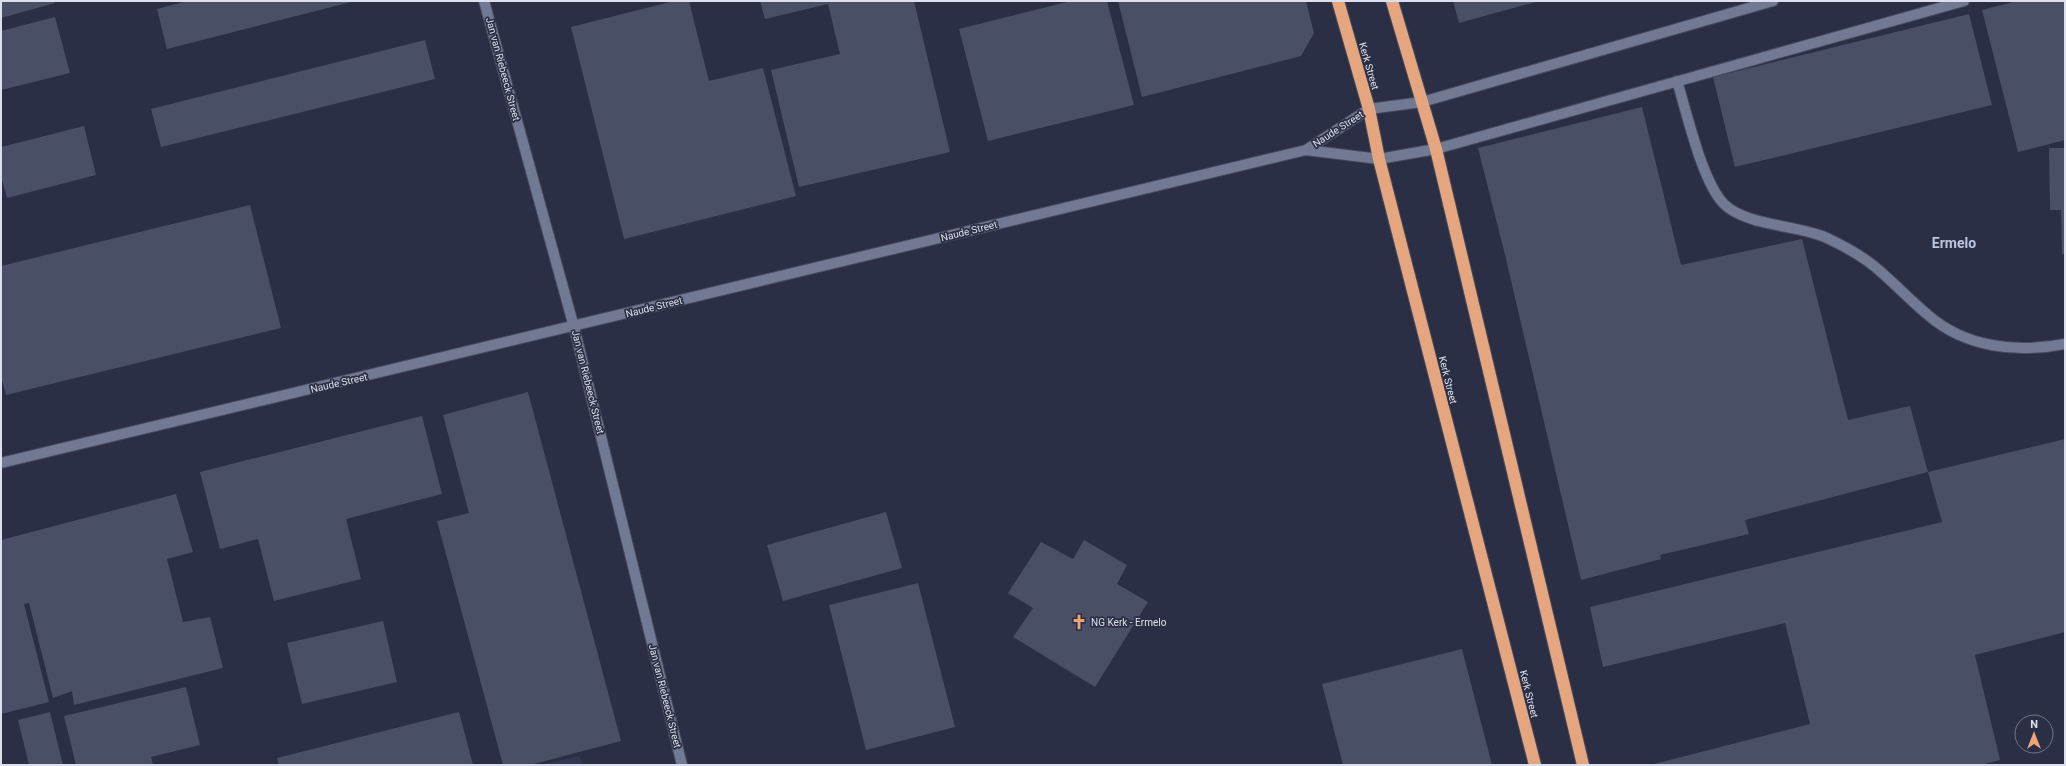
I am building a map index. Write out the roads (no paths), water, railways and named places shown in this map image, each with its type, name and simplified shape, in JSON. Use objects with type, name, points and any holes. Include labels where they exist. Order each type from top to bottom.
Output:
[{"type":"highway","name":"Kerk Street","points":[[1338,1],[1369,109],[1378,159],[1535,765]]},
{"type":"highway","points":[[1392,1],[1436,148],[1583,765]]},
{"type":"street","name":"Jan van Riebeeck Street","points":[[484,1],[574,327],[682,765]]},
{"type":"street","points":[[1369,109],[1422,102],[1773,1]]},
{"type":"street","name":"Naude Street","points":[[1306,150],[1378,159],[1436,148],[1964,1]]},
{"type":"street","points":[[1677,81],[1707,178],[1716,195],[1725,206],[1739,215],[1826,238],[1851,251],[1880,271],[1929,316],[1954,333],[1983,345],[2026,349],[2065,344]]},
{"type":"street","name":"Naude Street","points":[[1,463],[574,327],[1306,150],[1369,109]]},
{"type":"place","name":"NG Kerk - Ermelo","points":[[1079,622]]},
{"type":"district","name":"Ermelo","points":[[1954,243]]}]
